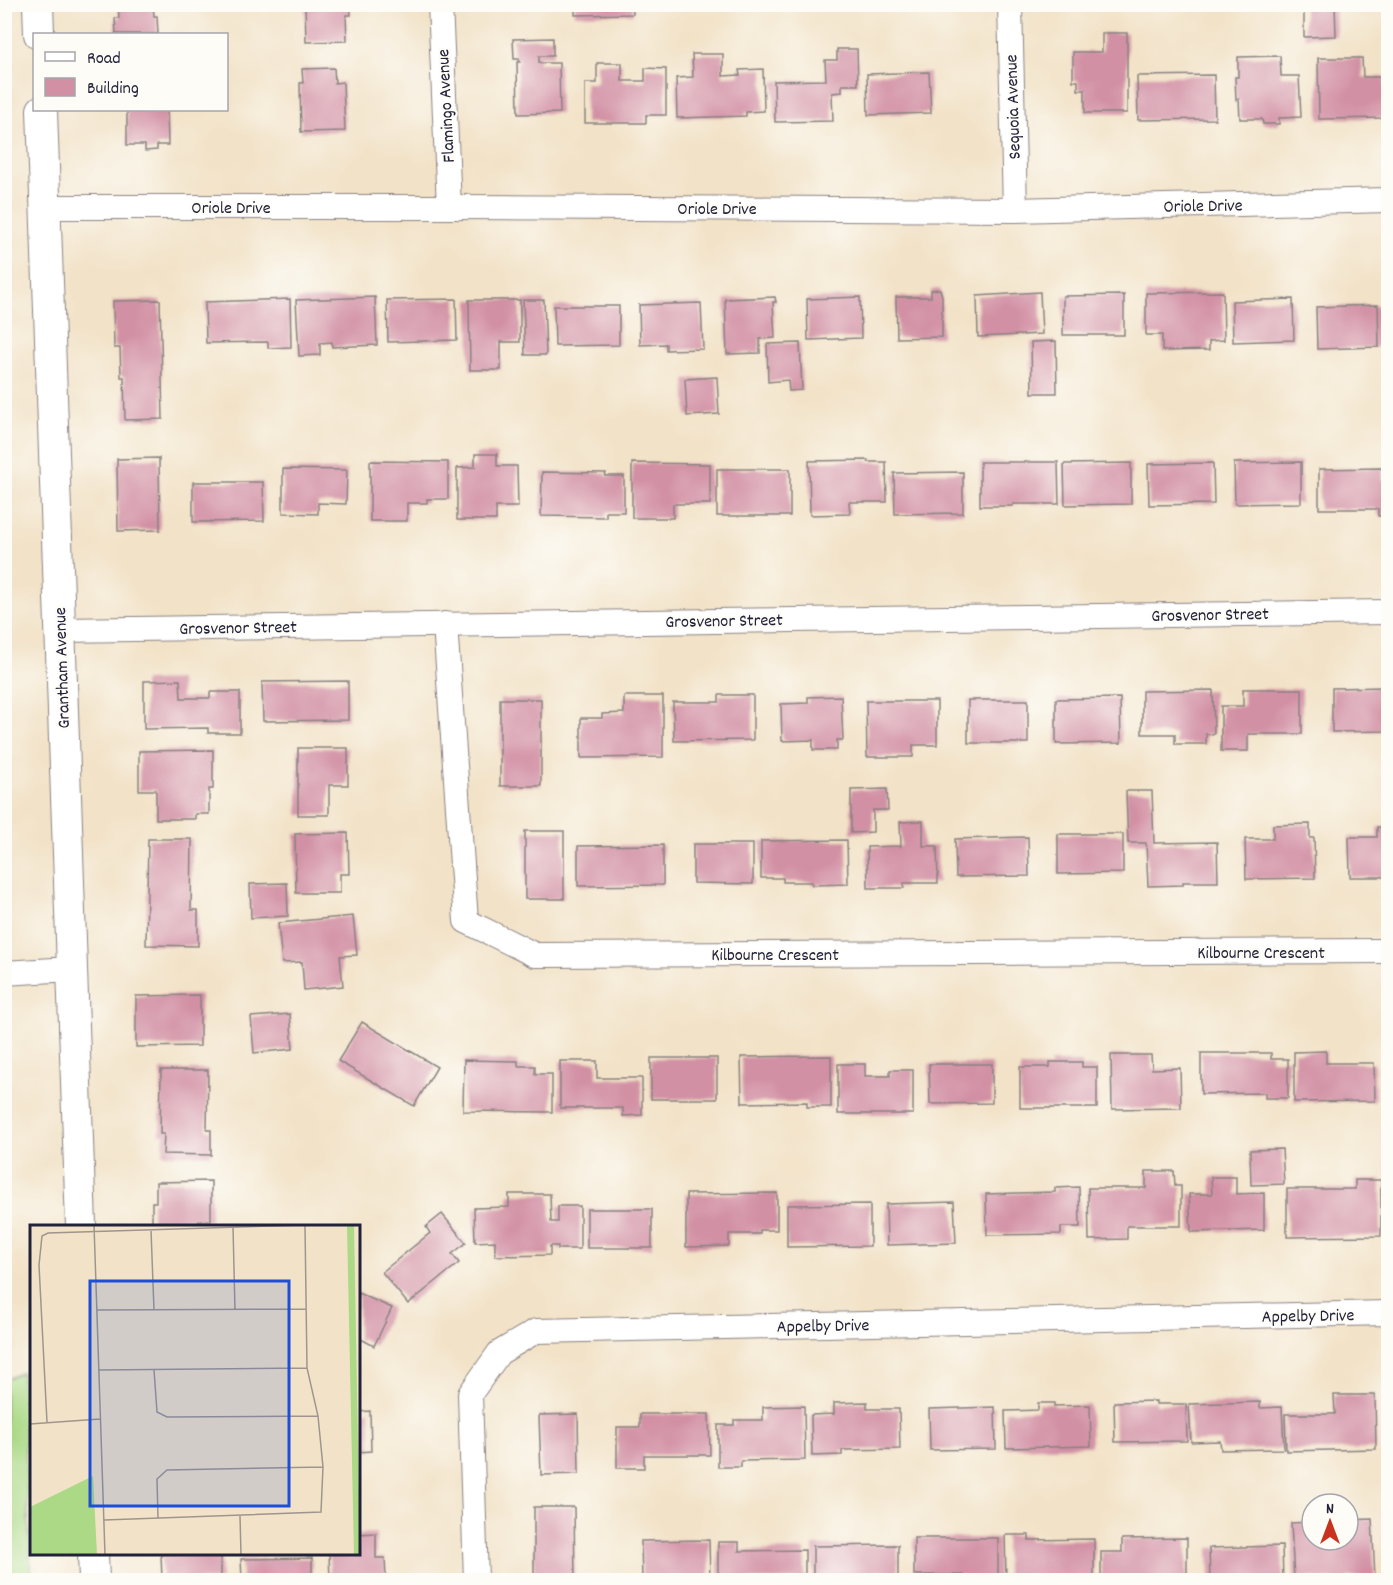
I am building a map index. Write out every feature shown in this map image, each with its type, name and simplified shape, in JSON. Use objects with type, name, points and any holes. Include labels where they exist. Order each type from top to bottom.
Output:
[{"type":"street","points":[[38,4],[39,33]]},
{"type":"street","name":"Flamingo Avenue","points":[[440,4],[449,207]]},
{"type":"street","name":"Sequoia Avenue","points":[[1010,4],[1015,210]]},
{"type":"street","name":"Grantham Avenue","points":[[42,111],[81,1225]]},
{"type":"street","name":"Oriole Drive","points":[[46,207],[1015,210],[1389,200]]},
{"type":"street","name":"Grosvenor Street","points":[[60,630],[1389,612]]},
{"type":"street","name":"Kilbourne Crescent","points":[[445,624],[466,921],[535,955],[1389,951]]},
{"type":"street","points":[[4,973],[71,969]]},
{"type":"street","name":"Appelby Drive","points":[[476,1581],[470,1394],[499,1353],[536,1331],[1389,1313]]},
{"type":"street","points":[[93,1555],[94,1581]]},
{"type":"green space","points":[[22,1372],[31,1580],[5,1580],[5,1380]]},
{"type":"building","points":[[118,4],[153,4],[154,16],[157,16],[158,33],[116,33],[115,18],[119,18]]},
{"type":"building","points":[[305,4],[350,4],[351,15],[346,15],[347,41],[306,42]]},
{"type":"building","points":[[575,4],[633,4],[633,14],[575,15]]},
{"type":"building","points":[[1304,4],[1335,4],[1336,36],[1304,37]]},
{"type":"building","points":[[1102,33],[1127,33],[1127,113],[1085,113],[1085,90],[1078,90],[1078,81],[1073,81],[1073,52],[1102,52]]},
{"type":"building","points":[[553,38],[553,56],[539,56],[539,63],[559,63],[560,113],[518,114],[517,62],[520,62],[519,59],[514,59],[513,39]]},
{"type":"building","points":[[837,49],[857,49],[858,85],[842,85],[842,92],[832,93],[833,121],[775,122],[774,81],[826,80],[825,60],[837,60]]},
{"type":"building","points":[[692,54],[723,54],[723,76],[740,75],[739,70],[763,69],[764,111],[746,112],[746,116],[677,118],[676,78],[693,77]]},
{"type":"building","points":[[1280,56],[1281,76],[1299,76],[1301,117],[1279,118],[1279,124],[1263,124],[1262,119],[1240,119],[1235,77],[1238,77],[1238,57]]},
{"type":"building","points":[[1318,58],[1362,58],[1363,77],[1385,77],[1385,118],[1319,119]]},
{"type":"building","points":[[597,63],[622,63],[622,81],[645,81],[645,68],[666,69],[666,115],[646,115],[646,123],[585,123],[585,83],[597,83]]},
{"type":"building","points":[[334,68],[335,83],[343,82],[345,131],[301,132],[302,69]]},
{"type":"building","points":[[929,72],[931,113],[868,115],[867,74]]},
{"type":"building","points":[[1214,75],[1215,119],[1138,120],[1137,76]]},
{"type":"building","points":[[127,111],[167,111],[168,145],[157,145],[157,150],[145,151],[145,145],[127,145]]},
{"type":"building","points":[[940,289],[942,337],[897,338],[896,297],[931,297],[931,290]]},
{"type":"building","points":[[1040,292],[1042,334],[978,337],[977,296]]},
{"type":"building","points":[[1223,292],[1224,340],[1209,341],[1209,350],[1162,351],[1162,335],[1146,335],[1146,293]]},
{"type":"building","points":[[1124,295],[1124,335],[1063,335],[1063,296]]},
{"type":"building","points":[[375,297],[377,345],[332,347],[332,342],[320,343],[320,355],[299,356],[296,300]]},
{"type":"building","points":[[775,297],[776,302],[773,302],[775,338],[760,339],[760,353],[727,354],[725,299]]},
{"type":"building","points":[[860,297],[861,338],[808,340],[807,299]]},
{"type":"building","points":[[290,299],[291,347],[268,348],[268,342],[206,343],[205,302]]},
{"type":"building","points":[[456,299],[457,340],[388,342],[387,300]]},
{"type":"building","points":[[1293,299],[1294,340],[1233,342],[1232,301]]},
{"type":"building","points":[[160,300],[163,419],[125,420],[124,377],[121,377],[120,348],[114,348],[113,301]]},
{"type":"building","points":[[469,300],[520,300],[520,342],[501,342],[501,370],[470,370]]},
{"type":"building","points":[[523,300],[544,300],[546,355],[525,355]]},
{"type":"building","points":[[701,303],[703,349],[666,350],[666,344],[640,345],[639,305]]},
{"type":"building","points":[[1378,305],[1379,347],[1317,349],[1316,307]]},
{"type":"building","points":[[554,306],[619,306],[619,345],[555,346]]},
{"type":"building","points":[[1056,341],[1057,393],[1032,393],[1031,342]]},
{"type":"building","points":[[800,343],[802,390],[789,391],[788,380],[768,382],[767,344]]},
{"type":"building","points":[[717,377],[719,414],[687,416],[685,379]]},
{"type":"building","points":[[475,454],[497,454],[497,466],[517,466],[518,507],[496,507],[496,520],[457,520],[457,468],[475,467]]},
{"type":"building","points":[[159,458],[160,530],[118,531],[117,459]]},
{"type":"building","points":[[868,460],[868,462],[886,462],[887,502],[849,502],[850,514],[810,515],[809,461]]},
{"type":"building","points":[[370,461],[448,462],[448,499],[427,499],[427,503],[407,503],[407,521],[370,521]]},
{"type":"building","points":[[980,462],[1058,462],[1059,504],[980,506]]},
{"type":"building","points":[[1301,462],[1301,503],[1235,504],[1234,463]]},
{"type":"building","points":[[632,463],[710,464],[710,504],[673,504],[673,518],[632,518]]},
{"type":"building","points":[[1131,463],[1131,504],[1065,505],[1064,464]]},
{"type":"building","points":[[1213,463],[1214,504],[1149,505],[1148,464]]},
{"type":"building","points":[[1383,468],[1383,480],[1388,480],[1388,516],[1378,516],[1378,509],[1319,509],[1319,469]]},
{"type":"building","points":[[283,469],[347,470],[346,504],[318,503],[318,514],[283,513]]},
{"type":"building","points":[[717,469],[790,469],[790,516],[717,516]]},
{"type":"building","points":[[542,472],[606,473],[605,476],[624,476],[624,512],[606,512],[606,517],[541,516]]},
{"type":"building","points":[[963,472],[963,513],[895,514],[894,473]]},
{"type":"building","points":[[193,482],[263,482],[264,521],[193,522]]},
{"type":"building","points":[[180,680],[181,698],[210,698],[210,692],[240,692],[240,733],[208,733],[208,728],[144,729],[144,681]]},
{"type":"building","points":[[348,681],[348,720],[263,721],[262,682]]},
{"type":"building","points":[[1388,687],[1388,731],[1332,732],[1332,688]]},
{"type":"building","points":[[1243,689],[1302,689],[1302,734],[1248,734],[1248,751],[1221,751],[1221,706],[1243,706]]},
{"type":"building","points":[[1213,690],[1214,734],[1206,734],[1206,744],[1175,744],[1175,734],[1142,734],[1142,691]]},
{"type":"building","points":[[719,695],[753,695],[753,740],[674,741],[673,702],[719,702]]},
{"type":"building","points":[[624,696],[663,696],[663,757],[581,758],[581,718],[602,718],[602,714],[624,713]]},
{"type":"building","points":[[841,696],[843,740],[837,740],[837,750],[813,750],[813,740],[782,741],[781,704],[808,703],[808,697]]},
{"type":"building","points":[[1120,698],[1121,743],[1056,744],[1056,699]]},
{"type":"building","points":[[500,699],[541,699],[541,786],[500,786]]},
{"type":"building","points":[[968,700],[1028,700],[1028,743],[968,743]]},
{"type":"building","points":[[866,701],[937,701],[937,745],[913,745],[913,757],[867,757]]},
{"type":"building","points":[[298,748],[348,748],[348,785],[329,785],[329,815],[298,815]]},
{"type":"building","points":[[213,750],[213,789],[209,789],[209,814],[195,814],[195,819],[156,819],[156,790],[139,790],[139,751]]},
{"type":"building","points":[[887,789],[888,810],[873,810],[873,832],[851,833],[851,790]]},
{"type":"building","points":[[1126,791],[1152,791],[1154,843],[1217,842],[1218,882],[1183,882],[1183,885],[1148,886],[1146,843],[1128,843]]},
{"type":"building","points":[[923,821],[923,846],[937,846],[938,883],[904,883],[904,888],[868,888],[867,847],[901,846],[900,822]]},
{"type":"building","points":[[1310,824],[1310,838],[1314,838],[1315,878],[1246,879],[1245,839],[1273,839],[1273,825]]},
{"type":"building","points":[[1377,827],[1388,827],[1388,877],[1350,877],[1349,837],[1377,837]]},
{"type":"building","points":[[525,831],[564,831],[564,899],[525,899]]},
{"type":"building","points":[[348,833],[349,874],[340,874],[340,893],[296,893],[295,834]]},
{"type":"building","points":[[1058,834],[1123,834],[1123,873],[1058,874]]},
{"type":"building","points":[[1028,837],[1029,876],[956,877],[955,839]]},
{"type":"building","points":[[148,839],[192,839],[191,910],[198,910],[198,946],[146,945]]},
{"type":"building","points":[[847,840],[848,884],[812,885],[811,882],[783,882],[783,878],[761,878],[761,841]]},
{"type":"building","points":[[693,844],[753,844],[753,884],[693,883]]},
{"type":"building","points":[[663,845],[663,885],[578,886],[578,846]]},
{"type":"building","points":[[287,883],[288,916],[251,918],[250,884]]},
{"type":"building","points":[[353,916],[357,955],[340,956],[343,986],[304,990],[302,962],[282,963],[278,923]]},
{"type":"building","points":[[200,995],[200,1046],[136,1047],[136,996]]},
{"type":"building","points":[[290,1014],[293,1049],[254,1053],[251,1017]]},
{"type":"building","points":[[362,1022],[437,1067],[414,1106],[338,1061]]},
{"type":"building","points":[[1326,1051],[1326,1063],[1374,1063],[1375,1101],[1294,1102],[1294,1052]]},
{"type":"building","points":[[1201,1053],[1271,1053],[1271,1059],[1288,1059],[1288,1098],[1265,1098],[1265,1093],[1201,1094]]},
{"type":"building","points":[[1111,1055],[1151,1055],[1152,1069],[1180,1068],[1181,1108],[1112,1109]]},
{"type":"building","points":[[831,1056],[831,1107],[807,1107],[807,1102],[742,1103],[741,1057]]},
{"type":"building","points":[[651,1058],[717,1058],[717,1099],[651,1099]]},
{"type":"building","points":[[464,1060],[518,1061],[518,1066],[535,1066],[535,1074],[552,1074],[552,1112],[463,1111]]},
{"type":"building","points":[[560,1061],[597,1061],[597,1078],[642,1078],[642,1115],[623,1116],[623,1108],[560,1108]]},
{"type":"building","points":[[1050,1062],[1082,1062],[1082,1067],[1097,1067],[1097,1108],[1020,1108],[1020,1067],[1050,1067]]},
{"type":"building","points":[[838,1064],[865,1064],[865,1076],[890,1076],[890,1070],[913,1070],[913,1114],[838,1114]]},
{"type":"building","points":[[929,1064],[992,1064],[992,1103],[930,1104]]},
{"type":"building","points":[[161,1070],[208,1070],[207,1130],[211,1130],[211,1155],[163,1154],[164,1134],[160,1134]]},
{"type":"building","points":[[1282,1149],[1284,1184],[1251,1185],[1250,1150]]},
{"type":"building","points":[[1146,1171],[1174,1171],[1175,1186],[1181,1186],[1181,1226],[1127,1226],[1127,1239],[1089,1240],[1088,1188],[1146,1188]]},
{"type":"building","points":[[1211,1177],[1236,1177],[1236,1194],[1264,1193],[1264,1230],[1191,1232],[1189,1194],[1212,1194]]},
{"type":"building","points":[[1355,1180],[1381,1180],[1381,1236],[1287,1237],[1287,1189],[1355,1189]]},
{"type":"building","points":[[211,1181],[211,1221],[199,1221],[199,1225],[152,1225],[152,1202],[156,1202],[156,1182]]},
{"type":"building","points":[[1079,1187],[1080,1227],[1061,1227],[1061,1234],[987,1235],[986,1194],[1055,1192],[1055,1188]]},
{"type":"building","points":[[1386,1187],[1388,1187],[1388,1215],[1386,1215]]},
{"type":"building","points":[[777,1193],[777,1230],[760,1230],[760,1234],[729,1234],[729,1246],[686,1247],[686,1194]]},
{"type":"building","points":[[509,1194],[550,1194],[551,1222],[558,1222],[558,1206],[580,1206],[580,1249],[558,1249],[558,1246],[550,1246],[550,1255],[495,1256],[495,1241],[475,1242],[474,1208],[509,1207]]},
{"type":"building","points":[[954,1202],[956,1243],[887,1245],[886,1204]]},
{"type":"building","points":[[870,1204],[870,1246],[787,1247],[787,1205]]},
{"type":"building","points":[[587,1209],[652,1209],[652,1248],[587,1248]]},
{"type":"building","points":[[442,1214],[466,1243],[452,1254],[459,1263],[408,1304],[382,1272],[430,1233],[426,1227]]},
{"type":"building","points":[[360,1294],[392,1308],[374,1346],[361,1339]]},
{"type":"building","points":[[1334,1395],[1375,1395],[1376,1449],[1286,1451],[1285,1414],[1335,1414]]},
{"type":"building","points":[[1156,1401],[1156,1404],[1186,1404],[1187,1441],[1115,1442],[1114,1402]]},
{"type":"building","points":[[867,1402],[867,1409],[899,1409],[900,1449],[842,1450],[842,1455],[812,1456],[811,1415],[834,1414],[834,1403]]},
{"type":"building","points":[[1260,1402],[1260,1408],[1282,1407],[1284,1449],[1221,1450],[1220,1441],[1191,1442],[1189,1404]]},
{"type":"building","points":[[1038,1403],[1054,1403],[1054,1406],[1090,1405],[1091,1446],[1006,1448],[1005,1411],[1038,1410]]},
{"type":"building","points":[[804,1406],[805,1460],[741,1461],[741,1467],[718,1467],[718,1425],[734,1425],[734,1420],[763,1420],[763,1407]]},
{"type":"building","points":[[995,1407],[996,1449],[930,1450],[929,1409]]},
{"type":"building","points":[[370,1411],[371,1451],[360,1452],[360,1412]]},
{"type":"building","points":[[578,1414],[579,1474],[541,1475],[539,1415]]},
{"type":"building","points":[[640,1414],[709,1414],[710,1455],[644,1455],[644,1468],[617,1468],[617,1427],[640,1427]]},
{"type":"building","points":[[534,1507],[574,1507],[575,1580],[534,1580]]},
{"type":"building","points":[[1372,1519],[1375,1577],[1348,1578],[1348,1580],[1294,1579],[1291,1523],[1300,1523],[1300,1552],[1360,1552],[1360,1520]]},
{"type":"building","points":[[376,1533],[376,1558],[385,1558],[386,1580],[330,1580],[329,1555],[360,1555],[360,1534]]},
{"type":"building","points":[[1005,1535],[1029,1535],[1029,1540],[1094,1539],[1094,1580],[1006,1578]]},
{"type":"building","points":[[1385,1536],[1388,1536],[1388,1580],[1387,1580]]},
{"type":"building","points":[[914,1538],[998,1538],[998,1580],[963,1580],[963,1575],[914,1575]]},
{"type":"building","points":[[1187,1538],[1187,1579],[1101,1580],[1101,1552],[1122,1552],[1122,1539]]},
{"type":"building","points":[[709,1540],[710,1580],[642,1580],[641,1541]]},
{"type":"building","points":[[718,1542],[739,1542],[739,1551],[805,1550],[805,1580],[735,1580],[735,1577],[718,1577]]},
{"type":"building","points":[[898,1545],[898,1580],[813,1580],[813,1546]]},
{"type":"building","points":[[1282,1546],[1283,1580],[1210,1580],[1209,1548]]},
{"type":"building","points":[[161,1555],[221,1555],[221,1580],[162,1580]]},
{"type":"building","points":[[312,1558],[312,1580],[242,1580],[241,1559]]}]
